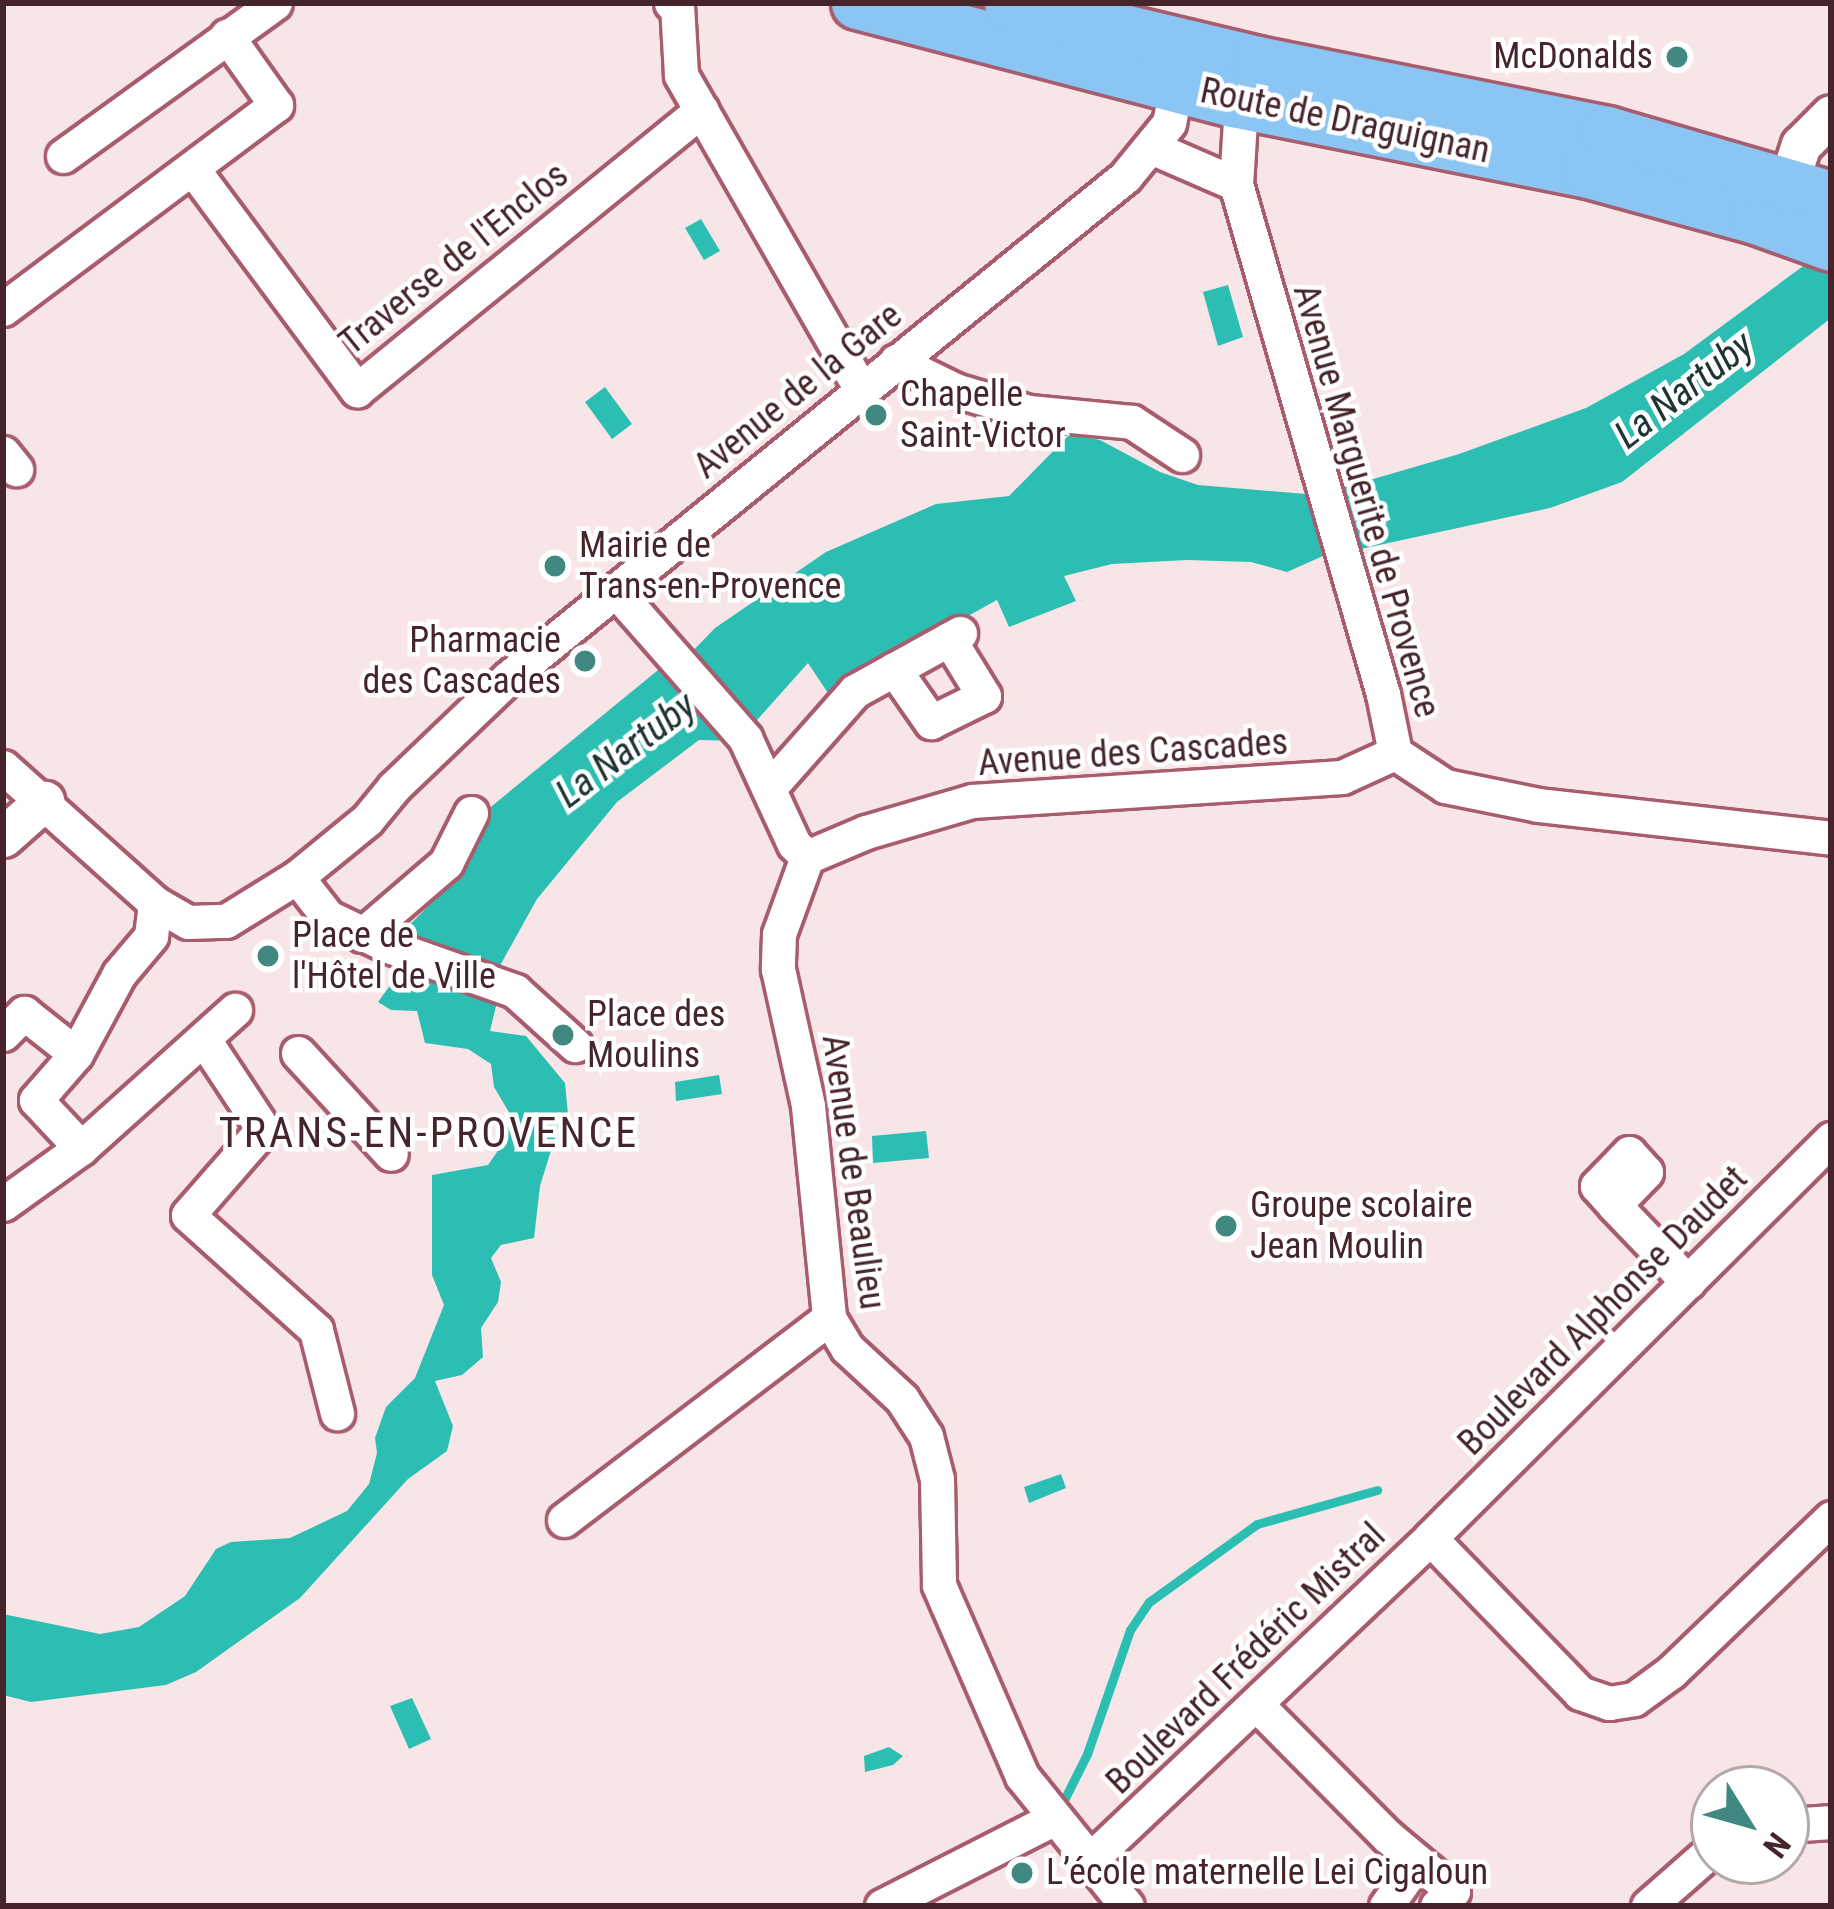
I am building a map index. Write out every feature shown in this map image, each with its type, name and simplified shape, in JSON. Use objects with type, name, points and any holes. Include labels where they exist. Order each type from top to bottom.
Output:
[{"type":"main road","name":"Route de Draguignan","points":[[857,3],[1179,85],[1247,117],[1814,209]]},
{"type":"main road","name":"Route de Draguignan","points":[[1010,3],[1607,132],[1814,209]]},
{"type":"street","points":[[63,156],[275,3]]},
{"type":"street","points":[[670,3],[677,5],[681,75],[861,389]]},
{"type":"street","points":[[3,309],[276,105],[227,36]]},
{"type":"street","points":[[1160,38],[1175,55],[1179,85]]},
{"type":"street","name":"Avenue de la Gare","points":[[297,878],[367,820],[394,787],[508,678],[1126,177],[1169,124],[1179,85]]},
{"type":"street","points":[[1247,117],[1283,94],[1297,92],[1382,106],[1469,105]]},
{"type":"street","name":"Traverse de l'Enclos","points":[[192,168],[357,390],[701,110]]},
{"type":"street","points":[[1814,209],[1801,146],[1831,115]]},
{"type":"street","name":"Avenue Marguerite de Provence","points":[[1247,117],[1236,184],[1383,694],[1395,753],[1445,786],[1538,805],[1831,838]]},
{"type":"street","points":[[1153,148],[1236,184]]},
{"type":"street","points":[[896,361],[955,390],[1028,412],[1132,422],[1182,455]]},
{"type":"street","points":[[616,591],[746,738],[794,844],[807,857]]},
{"type":"street","points":[[770,787],[855,691],[894,669],[954,636],[984,696],[931,722],[894,669]]},
{"type":"street","name":"Avenue des Cascades","points":[[807,857],[866,832],[972,801],[1342,777],[1395,753]]},
{"type":"street","points":[[3,767],[154,903],[188,922],[226,921],[297,878],[328,917],[376,941],[507,990],[575,1045]]},
{"type":"street","points":[[3,837],[44,801]]},
{"type":"street","points":[[376,941],[446,863],[471,813]]},
{"type":"street","name":"Avenue de Beaulieu","points":[[807,857],[779,934],[778,969],[806,1089],[829,1318],[848,1348],[902,1399],[926,1436],[937,1479],[939,1585],[1022,1776],[1127,1906]]},
{"type":"street","points":[[81,1148],[36,1100],[76,1054],[119,974],[151,937],[154,903]]},
{"type":"street","points":[[3,1204],[81,1148],[235,1010]]},
{"type":"street","points":[[3,1034],[24,1012],[76,1054]]},
{"type":"street","points":[[205,1041],[263,1129],[188,1215],[316,1330],[337,1413]]},
{"type":"street","points":[[298,1053],[391,1154]]},
{"type":"street","name":"Boulevard Alphonse Daudet","points":[[1430,1538],[1831,1139]]},
{"type":"street","points":[[1614,1205],[1688,1282]]},
{"type":"street","points":[[564,1520],[829,1318]]},
{"type":"street","name":"Boulevard Frédéric Mistral","points":[[1090,1860],[1258,1706],[1430,1538],[1580,1693],[1609,1703],[1634,1699],[1671,1672],[1831,1518]]},
{"type":"street","points":[[1258,1706],[1417,1862],[1453,1891],[1437,1906]]},
{"type":"street","points":[[881,1906],[1055,1818]]},
{"type":"street","points":[[1386,1906],[1417,1862]]},
{"type":"street","points":[[1648,1906],[1690,1869]]},
{"type":"water","points":[[701,219],[720,251],[704,260],[685,228]]},
{"type":"water","name":"La Nartuby","points":[[1810,261],[1831,270],[1831,318],[1622,482],[1550,508],[1356,550],[1339,489],[1459,454],[1586,408],[1684,354]]},
{"type":"water","points":[[1228,285],[1243,337],[1218,346],[1203,292]]},
{"type":"water","points":[[605,387],[632,424],[612,439],[585,402]]},
{"type":"water","points":[[1070,434],[1100,440],[1160,472],[1198,485],[1306,494],[1323,556],[1287,572],[1251,562],[1187,560],[1112,564],[1064,576],[1076,601],[1009,627],[997,600],[828,693],[808,663],[749,729],[714,687],[711,673],[699,671],[687,657],[715,628],[826,552],[936,504],[1009,496]]},
{"type":"water","name":"La Nartuby","points":[[663,666],[738,741],[699,740],[617,802],[537,899],[497,971],[396,938],[451,884],[476,819]]},
{"type":"water","points":[[399,960],[498,998],[490,1031],[526,1036],[565,1083],[568,1114],[562,1115],[540,1186],[534,1238],[501,1245],[491,1258],[501,1282],[498,1302],[481,1328],[483,1357],[462,1375],[435,1381],[453,1426],[447,1451],[408,1479],[300,1598],[196,1672],[166,1685],[31,1702],[3,1695],[3,1614],[100,1634],[139,1627],[185,1596],[216,1549],[231,1542],[290,1538],[347,1511],[369,1484],[377,1453],[375,1438],[386,1407],[415,1378],[444,1305],[432,1275],[432,1175],[488,1165],[504,1142],[510,1114],[494,1087],[491,1064],[468,1049],[425,1043],[417,1011],[391,1010],[378,1002],[394,980]]},
{"type":"water","points":[[719,1075],[722,1094],[676,1101],[675,1082]]},
{"type":"water","points":[[926,1131],[929,1158],[873,1163],[872,1136]]},
{"type":"water","points":[[1061,1474],[1066,1488],[1029,1503],[1024,1487]]},
{"type":"water","points":[[412,1698],[431,1739],[409,1749],[390,1706]]},
{"type":"water","points":[[889,1747],[903,1756],[893,1765],[865,1772],[864,1756]]},
{"type":"waterway","points":[[1063,1802],[1087,1754],[1130,1630],[1149,1602],[1257,1524],[1377,1490]]},
{"type":"place","name":"McDonalds","points":[[1677,57]]},
{"type":"place","name":"Chapelle Saint-Victor","points":[[876,415]]},
{"type":"place","name":"Mairie de Trans-en-Provence","points":[[555,566]]},
{"type":"place","name":"Pharmacie des Cascades","points":[[585,661]]},
{"type":"place","name":"Place de l'Hôtel de Ville","points":[[268,956]]},
{"type":"place","name":"Place des Moulins","points":[[563,1035]]},
{"type":"place","name":"Groupe scolaire Jean Moulin","points":[[1226,1226]]},
{"type":"place","name":"L’école maternelle Lei Cigaloun","points":[[1022,1873]]},
{"type":"district","name":"TRANS-EN-PROVENCE","points":[[429,1133]]}]
